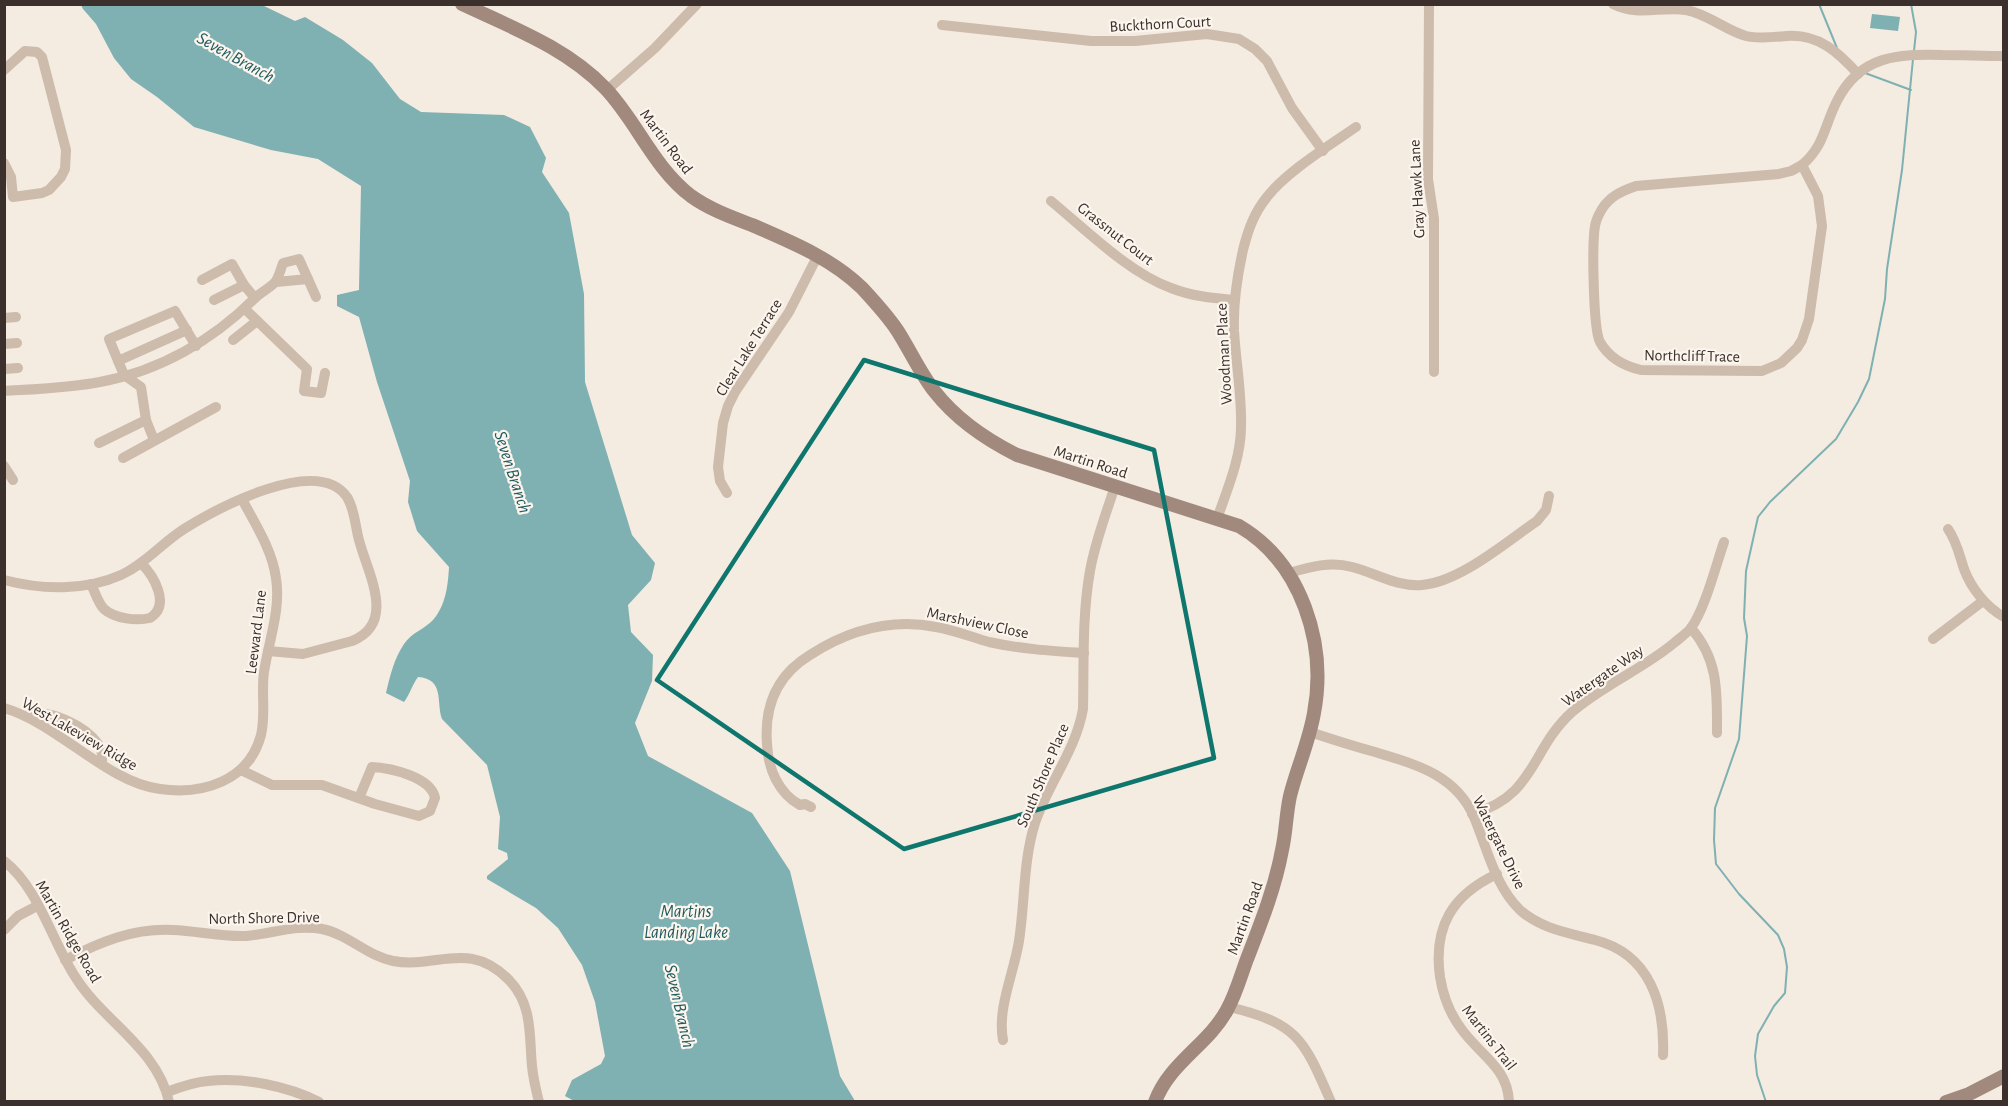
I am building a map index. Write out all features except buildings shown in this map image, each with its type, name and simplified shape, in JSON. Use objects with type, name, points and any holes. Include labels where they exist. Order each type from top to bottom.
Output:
[{"type":"street","name":"Martin Road","points":[[462,4],[556,49],[583,68],[606,90],[666,171],[690,195],[716,211],[793,242],[818,255],[847,276],[875,302],[896,329],[935,391],[970,428],[1017,455],[1239,526],[1257,536],[1289,573],[1305,605],[1316,654],[1317,693],[1310,732],[1290,797],[1276,880],[1229,1007],[1209,1036],[1164,1081],[1155,1101]]},
{"type":"street","points":[[606,90],[655,48],[697,4]]},
{"type":"street","name":"Gray Hawk Lane","points":[[1429,4],[1428,179],[1434,219],[1434,372]]},
{"type":"street","points":[[1613,4],[1636,12],[1688,10],[1732,32],[1750,37],[1794,36],[1811,39],[1835,50],[1858,74]]},
{"type":"street","name":"Buckthorn Court","points":[[942,25],[1092,41],[1135,41],[1207,34],[1239,39],[1255,49],[1267,61],[1292,108],[1323,151]]},
{"type":"street","points":[[4,70],[26,51],[37,52],[42,57],[67,159],[62,177],[49,190],[9,198],[11,177],[4,163]]},
{"type":"street","points":[[1802,165],[1819,147],[1837,99],[1846,86],[1858,74],[1881,60],[1906,54],[2004,56]]},
{"type":"street","name":"Woodman Place","points":[[1217,519],[1235,465],[1241,429],[1234,300],[1248,228],[1257,210],[1280,183],[1356,127]]},
{"type":"street","name":"Northcliff Trace","points":[[1802,165],[1818,196],[1822,226],[1809,319],[1802,340],[1790,356],[1773,368],[1752,372],[1641,370],[1623,365],[1610,355],[1600,342],[1595,325],[1594,236],[1598,216],[1609,200],[1621,191],[1636,186],[1779,174],[1802,165]]},
{"type":"street","name":"Grassnut Court","points":[[1051,201],[1128,265],[1151,280],[1190,294],[1234,300]]},
{"type":"street","name":"Clear Lake Terrace","points":[[727,493],[720,481],[717,467],[723,423],[728,406],[789,312],[818,255]]},
{"type":"street","points":[[276,282],[283,263],[299,259],[316,297]]},
{"type":"street","points":[[202,280],[232,264],[244,285],[255,298]]},
{"type":"street","points":[[4,391],[71,387],[102,382],[169,360],[220,330],[276,282],[308,279]]},
{"type":"street","points":[[214,300],[244,285]]},
{"type":"street","points":[[246,309],[307,369],[304,391],[321,393],[325,373]]},
{"type":"street","points":[[154,440],[146,420],[141,387],[124,375],[109,339],[175,311],[196,346]]},
{"type":"street","points":[[233,340],[257,321]]},
{"type":"street","points":[[118,361],[187,330]]},
{"type":"street","points":[[4,344],[17,343]]},
{"type":"street","points":[[4,369],[18,368]]},
{"type":"street","points":[[123,458],[216,407]]},
{"type":"street","points":[[99,443],[146,420]]},
{"type":"street","points":[[4,466],[13,480]]},
{"type":"street","points":[[4,580],[37,587],[64,587],[91,584],[121,575],[141,563],[185,528],[243,498],[268,487],[291,482],[324,483],[339,489],[347,497],[352,509],[375,591],[374,621],[369,630],[360,638],[303,654],[268,651]]},
{"type":"street","name":"South Shore Place","points":[[1003,1040],[1001,1018],[1019,943],[1029,845],[1042,804],[1080,726],[1083,709],[1086,604],[1090,570],[1115,486]]},
{"type":"street","points":[[1289,573],[1316,565],[1335,564],[1352,567],[1400,584],[1421,585],[1441,582],[1458,574],[1537,521],[1546,510],[1549,496]]},
{"type":"street","name":"Leeward Lane","points":[[241,770],[254,753],[261,735],[264,674],[277,607],[276,577],[268,551],[243,498]]},
{"type":"street","points":[[1947,529],[1958,547],[1968,579],[1983,601],[2004,617]]},
{"type":"street","name":"Watergate Way","points":[[1472,814],[1497,804],[1516,791],[1528,776],[1553,733],[1573,712],[1666,650],[1691,628],[1706,596],[1724,542]]},
{"type":"street","points":[[91,584],[100,603],[110,613],[122,617],[150,618],[158,611],[160,600],[153,578],[141,563]]},
{"type":"street","points":[[1933,639],[1983,601]]},
{"type":"street","name":"Marshview Close","points":[[811,807],[791,800],[776,778],[767,751],[767,717],[773,695],[785,675],[798,662],[826,644],[867,628],[889,624],[910,624],[937,627],[1016,647],[1084,653]]},
{"type":"street","points":[[1691,628],[1699,637],[1714,670],[1717,687],[1717,733]]},
{"type":"street","name":"West Lakeview Ridge","points":[[4,708],[27,716],[138,784],[157,789],[178,792],[216,786],[241,770]]},
{"type":"street","points":[[27,716],[45,713],[78,728],[100,745],[103,753],[102,763]]},
{"type":"street","name":"Watergate Drive","points":[[1310,732],[1430,770],[1454,788],[1472,814],[1497,874],[1512,901],[1534,921],[1554,930],[1610,945],[1638,964],[1648,978],[1659,1006],[1664,1032],[1663,1055]]},
{"type":"street","points":[[241,770],[272,785],[322,785],[359,798],[419,816],[430,812],[435,798],[431,788],[421,781],[386,768],[372,767],[359,798]]},
{"type":"street","name":"Martin Ridge Road","points":[[4,861],[23,880],[65,960],[90,997],[151,1061],[168,1097]]},
{"type":"street","name":"Martins Trail","points":[[1497,874],[1472,888],[1452,909],[1440,934],[1438,963],[1442,990],[1451,1013],[1461,1029],[1503,1076],[1508,1088],[1509,1101]]},
{"type":"street","points":[[4,930],[18,916],[38,906]]},
{"type":"street","name":"North Shore Drive","points":[[65,960],[106,940],[143,931],[175,930],[234,936],[312,927],[336,933],[374,954],[393,961],[414,962],[453,957],[476,960],[498,971],[508,980],[525,1004],[529,1017],[534,1081],[539,1101]]},
{"type":"street","points":[[1229,1007],[1275,1022],[1299,1039],[1311,1056],[1331,1101]]},
{"type":"street","points":[[1946,1101],[1968,1094],[2004,1076]]},
{"type":"street","points":[[168,1097],[206,1081],[226,1080],[288,1090],[320,1101]]},
{"type":"highlighted area","points":[[864,360],[1154,450],[1214,758],[904,849],[657,680]]},
{"type":"water","name":"Martins Landing Lake","points":[[81,5],[262,5],[295,21],[305,17],[343,40],[372,63],[400,99],[421,112],[504,115],[530,127],[546,158],[542,172],[569,213],[584,294],[585,382],[632,535],[655,563],[651,580],[628,605],[631,632],[653,655],[652,681],[635,723],[648,756],[752,813],[790,871],[840,1076],[855,1101],[576,1102],[565,1096],[572,1080],[601,1064],[605,1056],[595,1002],[582,965],[558,928],[536,908],[487,879],[487,876],[508,859],[507,853],[498,849],[500,817],[487,765],[442,719],[436,687],[427,679],[418,677],[404,702],[386,693],[395,662],[404,644],[433,620],[441,608],[447,588],[449,567],[417,531],[408,502],[410,481],[377,382],[359,317],[337,306],[337,295],[359,290],[361,186],[318,159],[271,150],[194,127],[131,79],[114,58],[96,24]]},
{"type":"water","points":[[1872,14],[1900,17],[1898,31],[1870,28]]},
{"type":"waterway","points":[[1819,4],[1837,48]]},
{"type":"waterway","points":[[1911,4],[1916,32],[1914,51]]},
{"type":"waterway","points":[[1766,1102],[1757,1075],[1755,1056],[1758,1034],[1774,1006],[1785,993],[1787,967],[1784,949],[1778,935],[1739,894],[1716,864],[1714,840],[1715,808],[1739,739],[1747,636],[1744,618],[1746,571],[1758,517],[1770,502],[1836,439],[1869,379],[1885,299],[1887,269],[1902,170],[1913,59]]},
{"type":"waterway","points":[[1865,73],[1911,90]]},
{"type":"water label","name":"Seven Branch","points":[[236,57]]},
{"type":"water label","name":"Seven Branch","points":[[513,472]]},
{"type":"water label","name":"Seven Branch","points":[[680,1006]]}]
